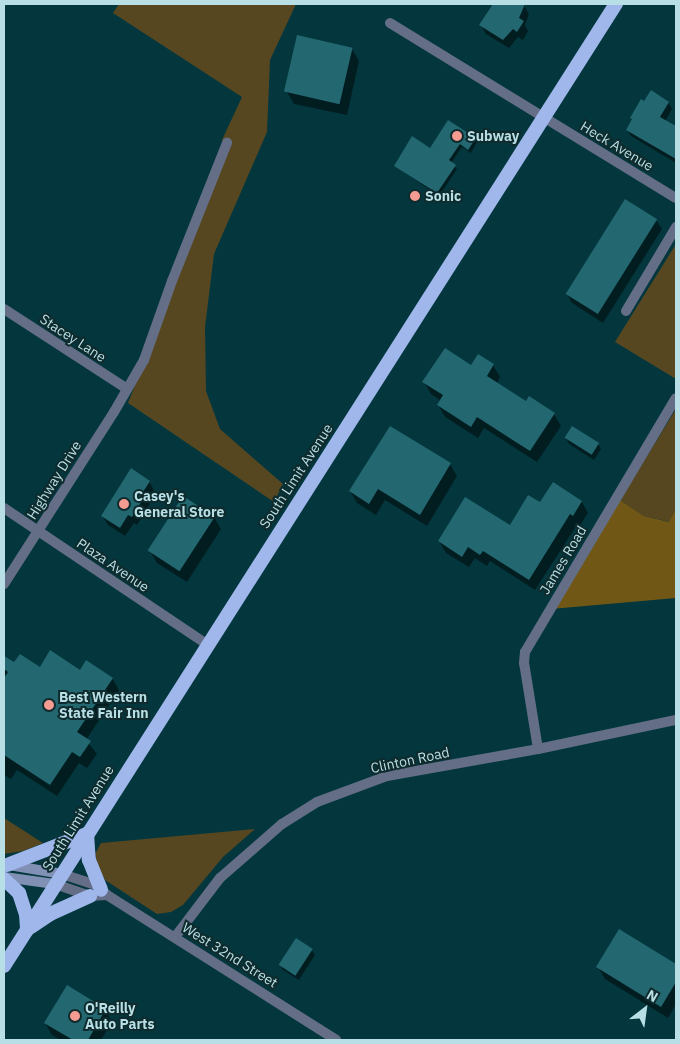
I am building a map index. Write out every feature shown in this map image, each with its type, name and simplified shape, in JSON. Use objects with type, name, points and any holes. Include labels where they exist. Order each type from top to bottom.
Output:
[{"type":"highway","name":"South Limit Avenue","points":[[4,966],[616,4]]},
{"type":"highway","points":[[87,834],[89,860],[100,894],[50,914],[27,930],[26,914],[19,893],[5,872],[87,834]]},
{"type":"main road","points":[[5,872],[59,879]]},
{"type":"street","name":"Heck Avenue","points":[[390,23],[676,198]]},
{"type":"street","name":"Highway Drive","points":[[4,584],[144,360],[172,281],[227,143]]},
{"type":"street","points":[[626,311],[676,227]]},
{"type":"street","name":"Stacey Lane","points":[[4,309],[127,389]]},
{"type":"street","name":"James Road","points":[[538,749],[524,663],[525,652],[676,398]]},
{"type":"street","name":"Plaza Avenue","points":[[4,508],[208,645]]},
{"type":"street","name":"Clinton Road","points":[[175,937],[220,878],[282,824],[317,802],[387,776],[538,749],[676,720]]},
{"type":"street","name":"West 32nd Street","points":[[59,879],[100,894],[175,937],[336,1040]]},
{"type":"shaded area","points":[[119,4],[296,4],[270,60],[267,132],[214,254],[205,327],[206,391],[220,429],[283,484],[274,502],[128,403],[229,146],[222,140],[242,97],[113,13]]},
{"type":"shaded area","points":[[676,244],[676,379],[615,342]]},
{"type":"shaded area","points":[[676,409],[676,509],[670,522],[644,516],[620,500]]},
{"type":"shaded area","points":[[620,500],[644,516],[669,522],[676,509],[676,598],[551,609]]},
{"type":"shaded area","points":[[4,818],[43,843],[23,851],[4,854]]},
{"type":"shaded area","points":[[255,829],[223,857],[183,905],[171,912],[157,914],[105,880],[98,867],[95,854],[101,843]]},
{"type":"building","points":[[493,4],[525,4],[519,18],[524,21],[517,32],[513,29],[503,40],[479,25]]},
{"type":"building","points":[[297,35],[353,48],[339,104],[284,92]]},
{"type":"building","points":[[651,90],[669,102],[660,117],[676,126],[676,159],[626,130],[632,119],[630,118],[641,99],[644,101]]},
{"type":"building","points":[[448,120],[476,138],[468,150],[460,144],[449,160],[456,165],[437,193],[394,166],[412,136],[430,148]]},
{"type":"building","points":[[625,199],[657,219],[598,314],[566,294]]},
{"type":"building","points":[[445,348],[471,365],[478,354],[494,364],[487,376],[526,401],[529,396],[555,413],[530,451],[477,417],[471,427],[437,405],[443,395],[422,382]]},
{"type":"building","points":[[390,426],[451,463],[420,515],[378,489],[369,504],[349,491]]},
{"type":"building","points":[[572,426],[599,443],[592,455],[565,438]]},
{"type":"building","name":"Casey's General Store","points":[[131,468],[150,481],[143,492],[146,494],[132,517],[128,515],[120,528],[101,516]]},
{"type":"building","points":[[553,482],[582,501],[573,516],[570,514],[529,580],[483,551],[480,555],[468,547],[462,557],[438,541],[465,497],[510,525],[528,495],[540,502]]},
{"type":"building","points":[[183,496],[215,517],[179,571],[148,551]]},
{"type":"building","name":"Best Western State Fair Inn","points":[[50,650],[80,670],[86,660],[113,678],[77,732],[91,741],[80,757],[72,752],[50,785],[4,755],[4,678],[8,672],[4,669],[4,656],[14,662],[20,654],[40,667]]},
{"type":"building","points":[[619,929],[676,964],[676,982],[661,1007],[596,967]]},
{"type":"building","points":[[296,938],[313,949],[295,976],[279,965]]},
{"type":"building","name":"O'Reilly Auto Parts","points":[[67,985],[106,1009],[88,1040],[73,1040],[44,1023]]},
{"type":"place","name":"Subway","points":[[457,136]]},
{"type":"place","name":"Sonic","points":[[415,196]]},
{"type":"place","name":"Casey's General Store","points":[[124,504]]},
{"type":"place","name":"Best Western State Fair Inn","points":[[49,705]]},
{"type":"place","name":"O'Reilly Auto Parts","points":[[75,1016]]}]
